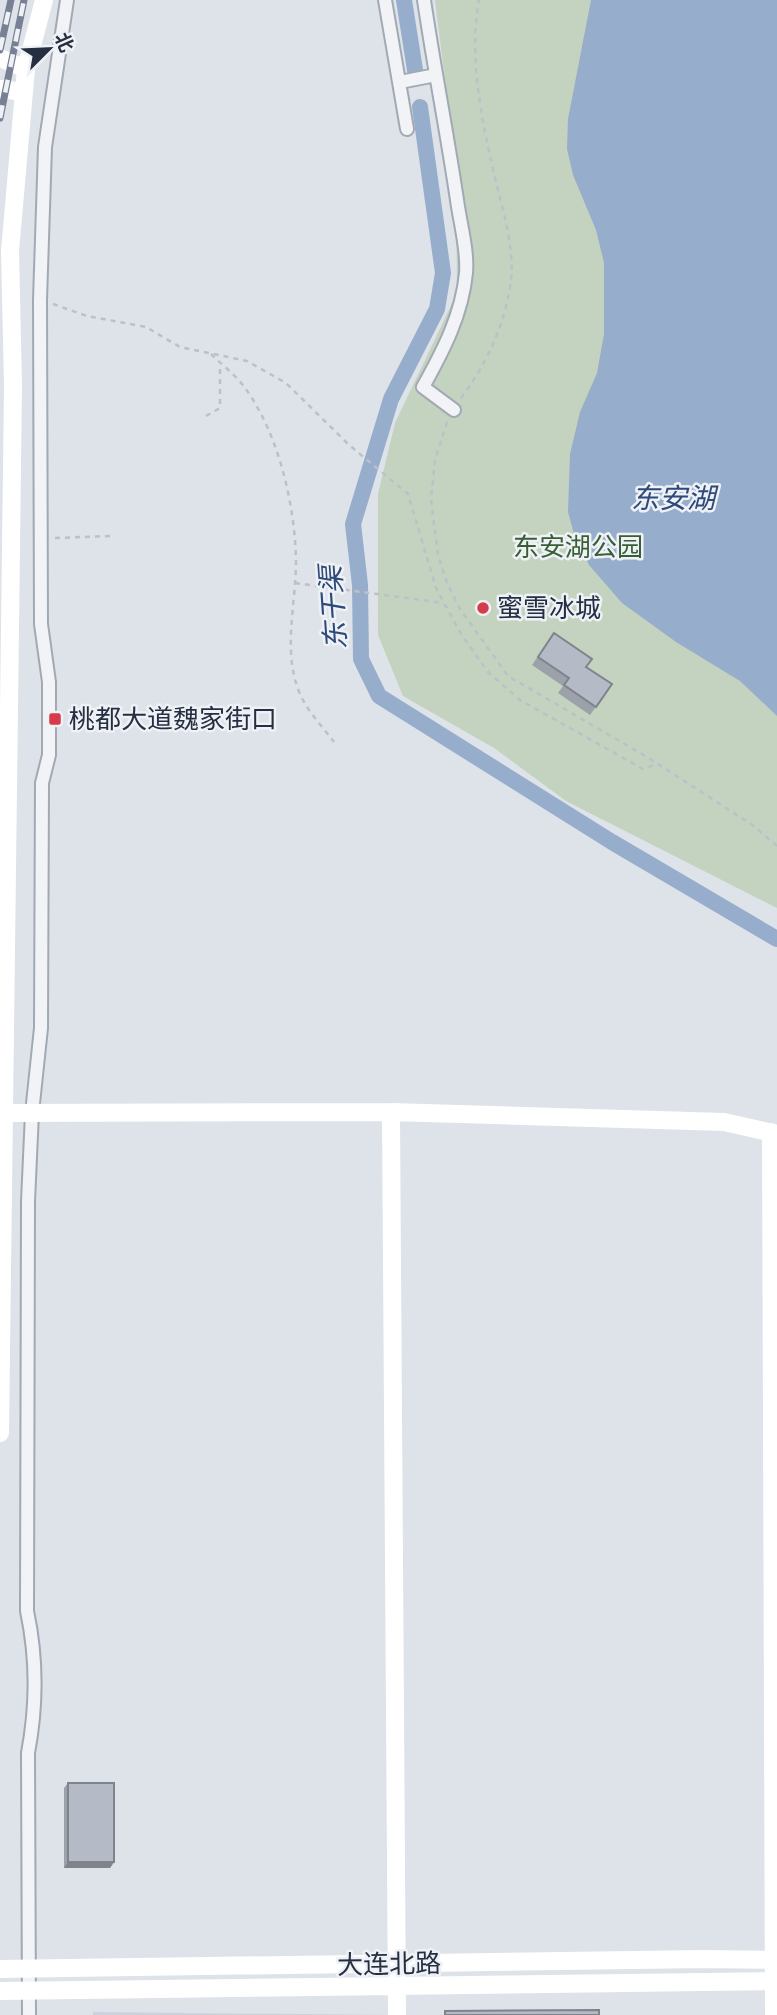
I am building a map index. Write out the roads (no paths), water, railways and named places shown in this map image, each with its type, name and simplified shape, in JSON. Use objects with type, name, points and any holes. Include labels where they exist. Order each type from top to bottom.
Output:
[{"type":"main road","points":[[0,1433],[13,386],[10,251],[26,69],[44,0]]},
{"type":"main road","points":[[0,58],[26,69]]},
{"type":"main road","points":[[0,89],[23,92]]},
{"type":"main road","points":[[3,1113],[391,1112],[724,1122],[774,1133],[774,2015]]},
{"type":"main road","points":[[391,1112],[397,2015]]},
{"type":"main road","name":"大连北路","points":[[0,1969],[775,1960]]},
{"type":"main road","name":"大连北路","points":[[0,1991],[776,1981]]},
{"type":"street","points":[[29,2015],[28,1753],[35,1718],[34,1644],[27,1611],[28,1201],[32,1113],[41,1028],[42,783],[49,755],[49,682],[41,624],[40,300],[45,147],[68,0]]},
{"type":"street","points":[[385,0],[407,129]]},
{"type":"street","points":[[424,0],[445,114],[466,271],[461,303],[448,342],[423,387],[454,410]]},
{"type":"street","points":[[400,82],[436,75]]},
{"type":"water","name":"东安湖","points":[[591,0],[777,0],[777,716],[740,681],[676,642],[622,603],[589,565],[575,538],[568,512],[570,454],[580,412],[597,373],[604,334],[604,263],[596,230],[573,175],[567,149],[568,119]]},
{"type":"waterway","name":"东干渠","points":[[404,0],[415,70]]},
{"type":"waterway","name":"东干渠","points":[[420,107],[443,273],[437,309],[391,399],[353,524],[360,585],[361,659],[379,696],[612,842],[777,939]]},
{"type":"railway","points":[[0,50],[11,0]]},
{"type":"railway","points":[[0,118],[24,0]]},
{"type":"place","name":"蜜雪冰城","points":[[483,608]]},
{"type":"place","name":"桃都大道魏家街口","points":[[55,719]]},
{"type":"park label","name":"东安湖公园","points":[[578,547]]}]
